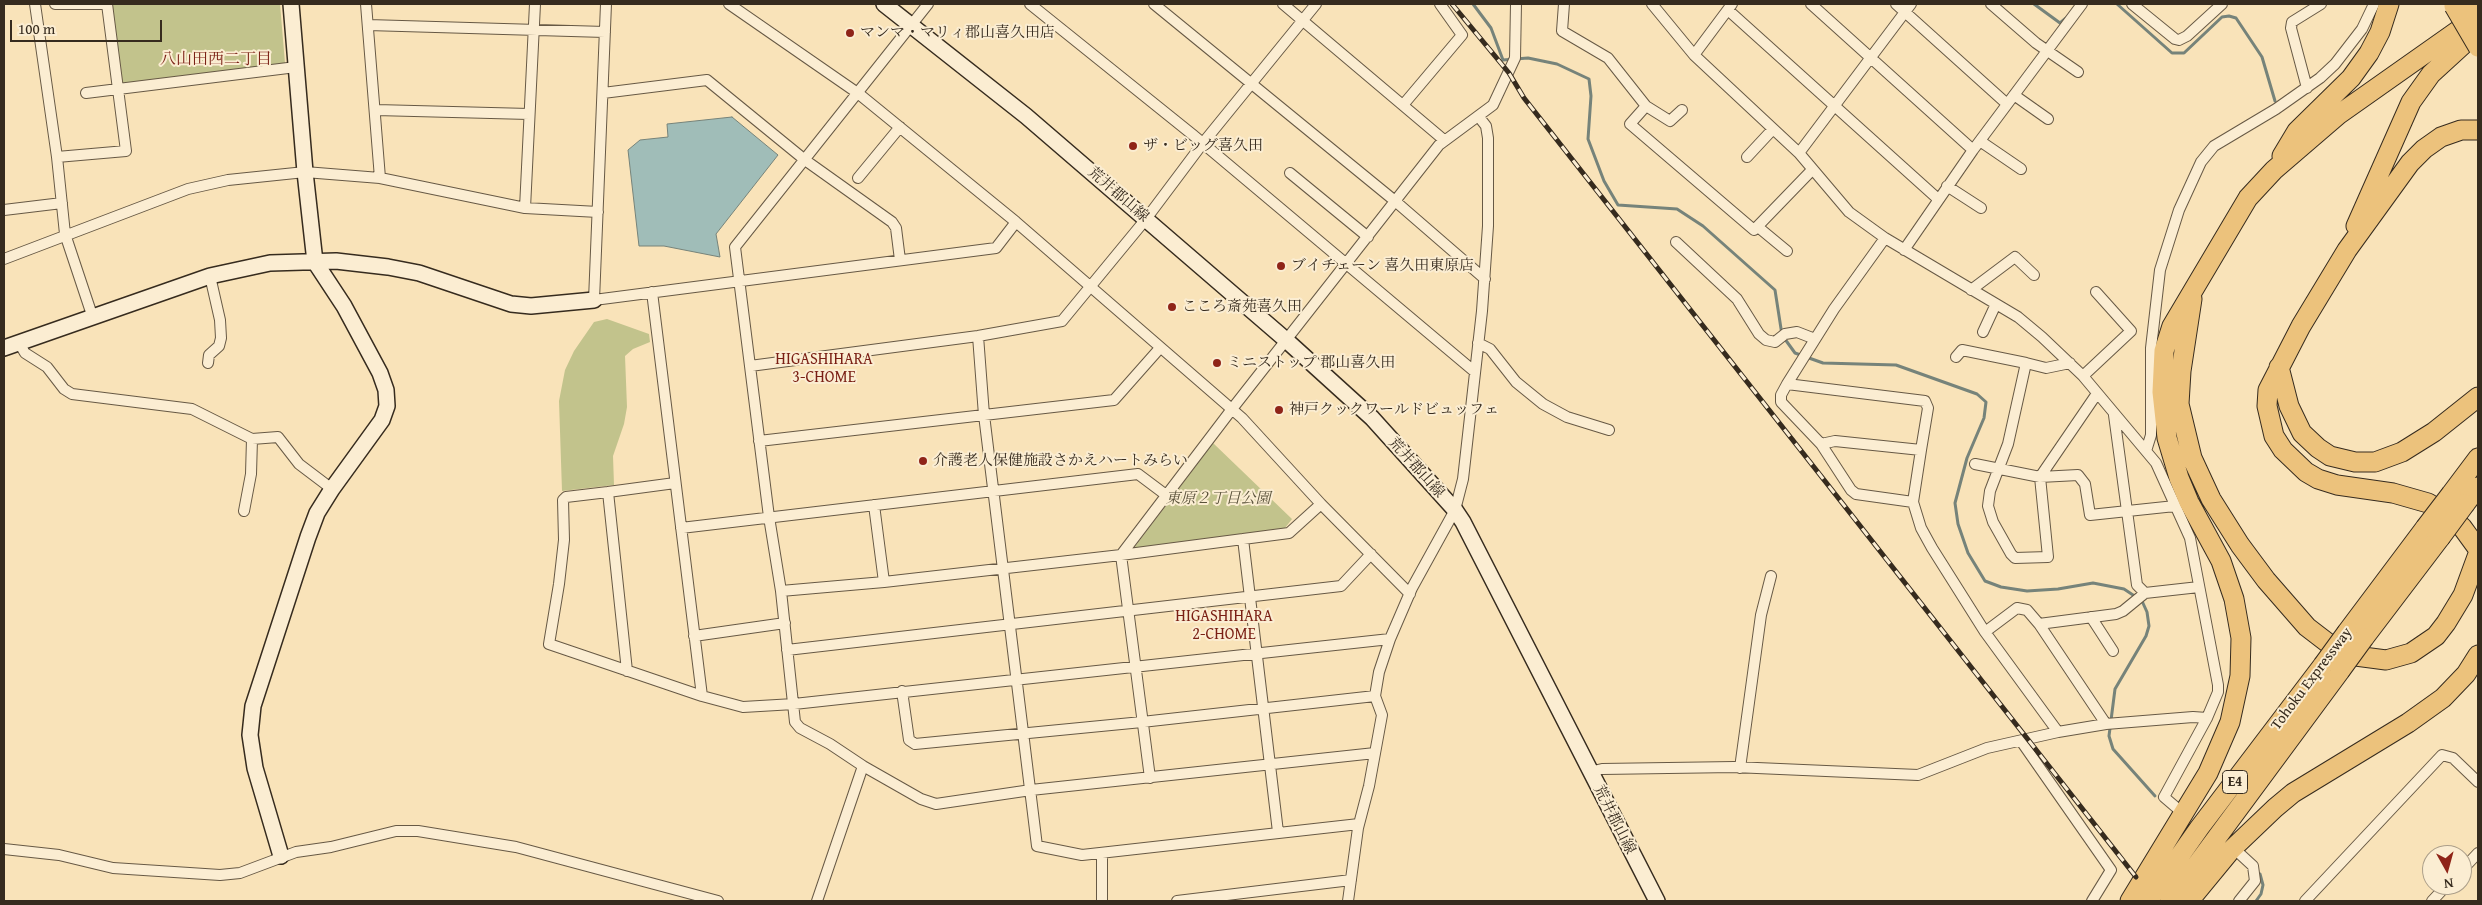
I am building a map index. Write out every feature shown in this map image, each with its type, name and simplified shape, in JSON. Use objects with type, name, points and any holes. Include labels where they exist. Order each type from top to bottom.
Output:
[{"type":"highway","points":[[2274,170],[2297,132],[2350,78],[2369,52],[2380,32],[2389,4]]},
{"type":"highway","points":[[2459,4],[2478,20]]},
{"type":"highway","points":[[2459,4],[2478,47]]},
{"type":"highway","points":[[2130,901],[2208,773],[2230,722],[2240,676],[2241,638],[2234,599],[2220,561],[2189,502],[2179,478],[2172,459],[2163,415],[2164,351],[2172,326],[2248,198],[2274,170],[2338,116],[2478,16]]},
{"type":"highway","points":[[2347,250],[2390,146],[2411,102],[2431,74],[2478,32]]},
{"type":"highway","points":[[2478,130],[2461,130],[2441,138],[2424,148],[2410,163],[2347,250],[2301,326],[2268,390],[2269,422],[2274,436],[2295,464],[2318,479],[2337,485],[2393,493],[2428,503],[2462,527],[2478,549]]},
{"type":"highway","points":[[2196,283],[2185,339],[2180,385],[2182,421],[2192,458],[2212,498],[2240,545],[2266,580],[2307,627],[2337,650],[2348,655],[2374,660],[2397,657],[2422,647],[2436,636],[2456,608],[2478,554]]},
{"type":"highway","points":[[2279,367],[2289,406],[2302,433],[2330,456],[2355,462],[2375,462],[2402,452],[2434,432],[2478,397]]},
{"type":"highway","name":"Tohoku Expressway","points":[[2148,901],[2200,827],[2331,668],[2433,533],[2458,499],[2478,458]]},
{"type":"highway","name":"Tohoku Expressway","points":[[2458,499],[2478,487]]},
{"type":"highway","points":[[2189,901],[2231,850],[2275,808],[2299,789],[2408,723],[2443,698],[2466,674],[2478,655]]},
{"type":"highway","name":"Tohoku Expressway","points":[[2170,901],[2331,668]]},
{"type":"street","points":[[35,4],[57,156],[64,234],[93,318]]},
{"type":"street","points":[[55,4],[107,4],[126,151],[57,156]]},
{"type":"street","points":[[281,856],[255,768],[250,734],[253,706],[308,537],[318,513],[332,489],[382,420],[387,406],[387,398],[380,374],[344,306],[315,262],[305,172],[291,4]]},
{"type":"street","points":[[366,4],[380,178]]},
{"type":"street","points":[[525,208],[535,4]]},
{"type":"street","points":[[594,300],[606,4]]},
{"type":"street","points":[[729,4],[859,94],[900,127],[1016,222],[1232,409],[1321,504],[1410,594]]},
{"type":"street","name":"荒井郡山線","points":[[884,4],[912,24],[1026,116],[1286,340],[1372,418],[1454,510],[1463,522],[1656,901]]},
{"type":"street","points":[[928,4],[859,94],[735,247],[759,442],[785,623],[795,722],[800,728],[830,744],[863,766],[921,799],[936,804],[1031,790],[1270,766],[1375,753]]},
{"type":"street","points":[[1030,4],[1203,143],[1475,372]]},
{"type":"street","points":[[1154,4],[1395,201],[1485,279]]},
{"type":"street","points":[[1282,4],[1444,140]]},
{"type":"street","points":[[750,366],[1059,324],[1146,219],[1203,143],[1316,4]]},
{"type":"street","points":[[1403,105],[1462,35],[1440,4]]},
{"type":"street","points":[[1150,778],[1121,555],[1232,409],[1444,140],[1494,105],[1513,63],[1516,4]]},
{"type":"street","points":[[1564,4],[1562,31],[1608,58],[1646,106],[1670,121],[1682,110]]},
{"type":"street","points":[[1652,4],[1694,55],[1799,153],[1849,212],[1904,250],[2018,318],[2083,376],[2114,416],[2156,463],[2190,538],[2218,685],[2218,692],[2207,718],[2164,797],[2178,809]]},
{"type":"street","points":[[1811,4],[1973,150]]},
{"type":"street","points":[[1896,4],[1908,8],[2007,104]]},
{"type":"street","points":[[1991,4],[2047,50],[2078,72]]},
{"type":"street","points":[[1904,250],[1973,150],[2082,4]]},
{"type":"street","points":[[2132,4],[2175,39],[2179,40],[2187,36],[2222,4]]},
{"type":"street","points":[[2307,88],[2291,28],[2292,22],[2321,4]]},
{"type":"street","points":[[2146,451],[2151,435],[2151,348],[2160,270],[2178,210],[2201,162],[2214,146],[2307,88],[2335,64],[2362,29],[2374,4]]},
{"type":"street","points":[[1694,55],[1730,7],[1835,106],[1938,199]]},
{"type":"street","points":[[1799,153],[1908,8]]},
{"type":"street","points":[[368,24],[605,32]]},
{"type":"street","points":[[86,93],[296,67]]},
{"type":"street","points":[[603,93],[707,80],[805,160],[894,225],[900,260]]},
{"type":"street","points":[[2014,96],[2048,119]]},
{"type":"street","points":[[1646,106],[1630,124],[1754,230],[1812,170]]},
{"type":"street","points":[[376,110],[529,114]]},
{"type":"street","points":[[1348,901],[1359,824],[1369,786],[1382,715],[1376,696],[1379,672],[1390,639],[1410,594],[1454,510],[1462,479],[1485,279],[1489,151],[1486,129],[1479,117]]},
{"type":"street","points":[[858,178],[900,127]]},
{"type":"street","points":[[1747,157],[1774,129]]},
{"type":"street","points":[[1980,141],[2021,169]]},
{"type":"street","points":[[4,259],[64,234],[188,188],[228,180],[305,172],[380,178],[525,208],[598,212]]},
{"type":"street","points":[[1290,173],[1368,236]]},
{"type":"street","points":[[1947,186],[1981,208]]},
{"type":"street","points":[[4,210],[62,203]]},
{"type":"street","points":[[4,348],[210,276],[270,263],[360,263],[419,273],[511,304],[537,305],[594,300],[996,248],[1016,222]]},
{"type":"street","points":[[1758,227],[1787,251]]},
{"type":"street","points":[[1885,238],[1815,338],[1781,395],[1781,402],[1821,444],[1849,488],[1856,494],[1913,502]]},
{"type":"street","points":[[1676,242],[1738,299],[1759,334],[1766,340],[1775,342],[1785,334],[1797,332],[1815,338]]},
{"type":"street","points":[[1971,290],[2015,257],[2034,275]]},
{"type":"street","points":[[208,364],[209,354],[219,346],[221,338],[220,320],[210,276]]},
{"type":"street","points":[[652,292],[702,696]]},
{"type":"street","points":[[2083,376],[2131,331],[2096,292]]},
{"type":"street","points":[[1983,332],[1995,306]]},
{"type":"street","points":[[978,336],[984,415],[1018,679],[1037,846],[1082,856],[1359,824]]},
{"type":"street","points":[[19,343],[25,353],[46,367],[64,389],[72,394],[197,410],[252,439],[273,437],[281,439],[299,464],[332,489]]},
{"type":"street","points":[[1478,343],[1490,349],[1516,382],[1543,404],[1567,417],[1609,430]]},
{"type":"street","points":[[759,442],[1114,400],[1160,348]]},
{"type":"street","points":[[1956,357],[1962,350],[2046,368],[2070,363]]},
{"type":"street","points":[[2026,363],[2008,444],[1990,491],[1988,506],[1993,522],[2015,558],[2046,557],[2048,555],[2040,478],[2096,394]]},
{"type":"street","points":[[1787,384],[1925,401],[1928,408],[1913,502],[1925,537],[1985,632],[2058,732]]},
{"type":"street","points":[[2114,416],[2137,585],[2145,593]]},
{"type":"street","points":[[244,511],[251,474],[252,439]]},
{"type":"street","points":[[1821,444],[1835,441],[1921,450]]},
{"type":"street","points":[[1975,464],[2040,478],[2075,475],[2081,477],[2085,484],[2090,515],[2175,506]]},
{"type":"street","points":[[681,528],[1138,474],[1166,495]]},
{"type":"street","points":[[675,483],[566,497],[563,500],[564,540],[559,584],[548,644],[702,696],[751,708],[1390,639]]},
{"type":"street","points":[[608,492],[627,671]]},
{"type":"street","points":[[781,592],[1121,555],[1289,533],[1321,504]]},
{"type":"street","points":[[874,505],[884,582]]},
{"type":"street","points":[[1243,539],[1278,832]]},
{"type":"street","points":[[788,650],[1341,586],[1372,554]]},
{"type":"street","points":[[1740,768],[1761,615],[1770,576]]},
{"type":"street","points":[[2039,624],[2120,613],[2145,593],[2199,587]]},
{"type":"street","points":[[1985,632],[2017,608],[2027,610],[2039,624],[2106,724]]},
{"type":"street","points":[[2091,617],[2113,651]]},
{"type":"street","points":[[694,636],[785,623]]},
{"type":"street","points":[[902,692],[909,740],[913,744],[1142,722],[1376,696]]},
{"type":"street","points":[[1589,772],[1602,769],[1740,768],[1918,775],[1986,748],[2058,732],[2106,724],[2193,717],[2207,718]]},
{"type":"street","points":[[2021,741],[2111,870],[2092,901]]},
{"type":"street","points":[[2305,901],[2442,756],[2453,758],[2478,782]]},
{"type":"street","points":[[817,901],[863,766]]},
{"type":"street","points":[[4,849],[59,855],[113,868],[206,875],[240,872],[281,856],[331,847],[389,832],[418,831],[446,834],[516,847],[718,901]]},
{"type":"street","points":[[1102,853],[1102,901]]},
{"type":"street","points":[[2239,901],[2255,881],[2253,866],[2240,854]]},
{"type":"street","points":[[1177,901],[1351,880]]},
{"type":"green space","points":[[112,4],[280,4],[285,63],[122,85]]},
{"type":"green space","points":[[607,319],[649,334],[650,342],[633,349],[625,356],[627,407],[624,424],[613,456],[614,485],[562,491],[559,401],[565,370],[574,351],[594,322]]},
{"type":"green space","name":"東原２丁目公園","points":[[1213,443],[1292,519],[1285,528],[1134,548]]},
{"type":"water","points":[[732,117],[778,155],[716,234],[720,257],[664,246],[639,246],[628,150],[640,140],[668,137],[667,124]]},
{"type":"waterway","points":[[1473,4],[1491,28],[1503,60],[1528,58],[1557,64],[1589,79],[1591,96],[1588,139],[1604,181],[1618,205],[1677,209],[1703,226],[1775,290],[1782,335],[1795,353],[1823,363],[1896,365],[1977,394],[1986,402],[1984,418],[1967,458],[1955,503],[1958,524],[1968,553],[1985,581],[2001,587],[2027,591],[2058,589],[2093,583],[2124,589],[2142,601],[2147,612],[2149,626],[2146,636],[2115,689],[2109,736],[2113,749],[2155,796]]},
{"type":"waterway","points":[[2034,4],[2060,23],[2066,18]]},
{"type":"waterway","points":[[2117,4],[2172,53],[2184,53],[2222,17],[2236,18],[2262,57],[2275,101]]},
{"type":"waterway","points":[[2256,901],[2261,894],[2263,885],[2260,874]]},
{"type":"railway","points":[[1452,4],[1509,73],[1524,98],[2136,877]]},
{"type":"place","name":"マンマ・マリィ郡山喜久田店","points":[[850,33]]},
{"type":"place","name":"ザ・ビッグ喜久田","points":[[1133,146]]},
{"type":"place","name":"ブイチェーン 喜久田東原店","points":[[1281,266]]},
{"type":"place","name":"こころ斎苑喜久田","points":[[1172,307]]},
{"type":"place","name":"ミニストップ 郡山喜久田","points":[[1217,363]]},
{"type":"place","name":"神戸クックワールドビュッフェ","points":[[1279,410]]},
{"type":"place","name":"介護老人保健施設さかえハートみらい","points":[[923,461]]},
{"type":"district","name":"八山田西二丁目","points":[[216,60]]},
{"type":"district","name":"HIGASHIHARA 3-CHOME","points":[[824,369]]},
{"type":"district","name":"HIGASHIHARA 2-CHOME","points":[[1224,626]]}]
